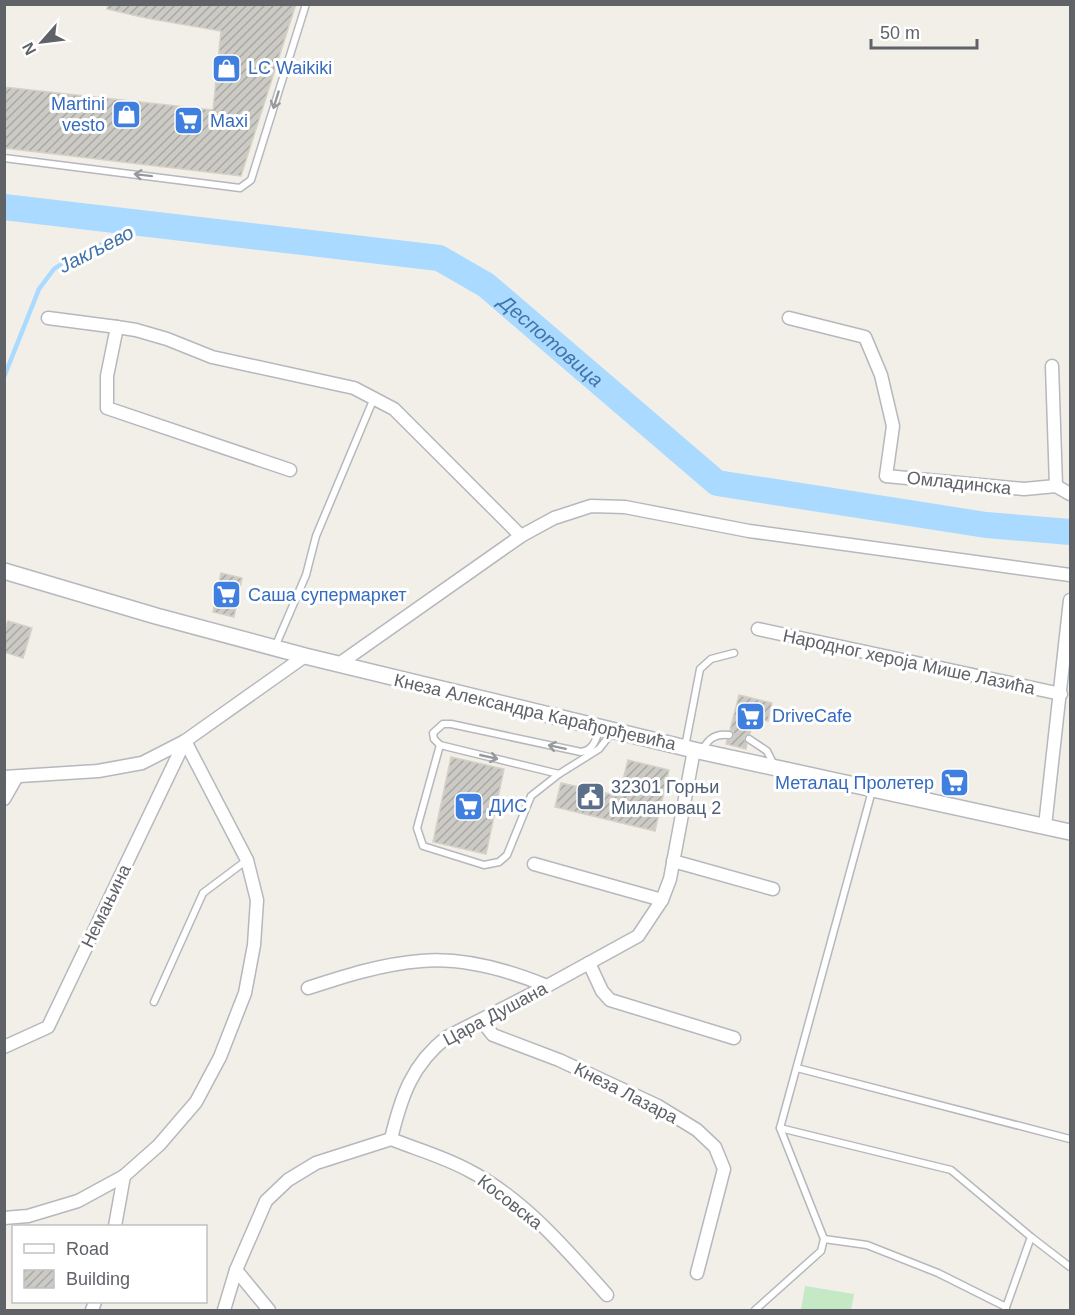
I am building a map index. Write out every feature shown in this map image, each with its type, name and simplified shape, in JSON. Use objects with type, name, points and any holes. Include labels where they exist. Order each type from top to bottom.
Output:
[{"type":"street","points":[[48,318],[136,330],[167,339],[212,357],[354,388],[394,410],[521,536]]},
{"type":"street","name":"Омладинска","points":[[789,318],[865,338],[881,375],[893,426],[886,476],[1024,489],[1056,486]]},
{"type":"street","points":[[117,327],[107,376],[107,408],[290,470]]},
{"type":"street","points":[[1052,366],[1056,486],[1071,494]]},
{"type":"street","points":[[339,664],[521,536],[554,518],[591,506],[626,507],[749,531],[1071,575]]},
{"type":"street","name":"Кнеза Александра Карађорђевића","points":[[4,571],[305,657],[694,750],[1071,832]]},
{"type":"street","points":[[1045,826],[1071,600]]},
{"type":"street","name":"Народног хероја Мише Лазића","points":[[758,629],[1061,694]]},
{"type":"street","points":[[4,799],[10,777],[98,771],[142,763],[185,741],[305,657]]},
{"type":"street","points":[[1057,716],[1071,719]]},
{"type":"street","points":[[4,1218],[28,1216],[78,1201],[124,1176],[159,1145],[196,1102],[220,1057],[245,993],[254,945],[257,900],[247,860],[185,741]]},
{"type":"street","name":"Немањина","points":[[4,1047],[48,1027],[185,741]]},
{"type":"street","name":"Цара Душана","points":[[391,1139],[399,1104],[412,1076],[426,1055],[447,1037],[638,936],[662,900],[670,879],[694,750]]},
{"type":"street","points":[[673,861],[773,889]]},
{"type":"street","points":[[534,864],[662,900]]},
{"type":"street","points":[[308,988],[363,971],[421,961],[452,961],[482,966],[516,974],[547,986]]},
{"type":"street","points":[[589,963],[602,991],[610,1000],[734,1038]]},
{"type":"street","name":"Кнеза Лазара","points":[[481,1020],[493,1035],[559,1060],[658,1106],[697,1130],[715,1147],[724,1169],[697,1273]]},
{"type":"street","points":[[224,1311],[236,1270],[267,1202],[288,1180],[316,1163],[391,1139]]},
{"type":"street","name":"Косовска","points":[[391,1139],[467,1169],[499,1189],[552,1236],[608,1295]]},
{"type":"street","points":[[115,1225],[124,1176]]},
{"type":"street","points":[[236,1270],[269,1311]]},
{"type":"lane","points":[[4,158],[240,188],[251,180],[306,4]]},
{"type":"lane","points":[[274,648],[306,575],[316,536],[374,398]]},
{"type":"lane","points":[[694,750],[700,669],[711,659],[734,653]]},
{"type":"lane","points":[[559,774],[440,745],[434,739],[433,733],[443,724],[451,724],[581,752],[593,747],[607,729]]},
{"type":"lane","points":[[440,745],[417,828],[419,838],[423,846],[484,865],[499,862],[507,855],[531,796],[559,774],[599,749],[607,729]]},
{"type":"lane","points":[[694,750],[713,736],[729,735]]},
{"type":"lane","points":[[749,739],[767,751],[775,768]]},
{"type":"lane","points":[[755,1311],[821,1251],[824,1239],[780,1128],[873,790]]},
{"type":"lane","points":[[154,1002],[203,893],[247,860]]},
{"type":"lane","points":[[797,1068],[1071,1139]]},
{"type":"lane","points":[[780,1128],[951,1170],[1030,1237],[1071,1267]]},
{"type":"lane","points":[[824,1239],[867,1245],[938,1273],[1005,1309],[1030,1237]]},
{"type":"green space","points":[[805,1286],[854,1294],[851,1310],[801,1310]]},
{"type":"building","points":[[108,4],[296,4],[241,176],[4,148],[4,87],[213,110],[221,31],[107,9]]},
{"type":"building","name":"Саша супермаркет","points":[[221,573],[242,578],[234,617],[213,612]]},
{"type":"building","points":[[8,621],[32,628],[23,658],[4,652],[4,631]]},
{"type":"building","points":[[739,695],[772,703],[768,721],[754,718],[750,734],[744,738],[747,744],[746,749],[726,744],[727,740],[734,736],[730,730]]},
{"type":"building","name":"ДИС","points":[[451,757],[504,769],[486,854],[433,842]]},
{"type":"building","name":"32301 Горњи Милановац 2","points":[[628,760],[669,770],[655,831],[555,807],[561,783],[619,796]]},
{"type":"waterway","name":"Деспотовица","points":[[4,207],[439,258],[486,285],[717,483],[986,525],[1070,532]]},
{"type":"waterway","name":"Јакљево","points":[[4,377],[39,289],[54,269],[66,261],[148,223]]},
{"type":"place","name":"LC Waikiki","points":[[227,68]]},
{"type":"place","name":"Martini vesto","points":[[126,114]]},
{"type":"place","name":"Maxi","points":[[189,121]]},
{"type":"place","name":"Саша супермаркет","points":[[227,595]]},
{"type":"place","name":"DriveCafe","points":[[751,716]]},
{"type":"place","name":"Металац Пролетер","points":[[955,783]]},
{"type":"place","name":"32301 Горњи Милановац 2","points":[[590,797]]},
{"type":"place","name":"ДИС","points":[[468,806]]}]
